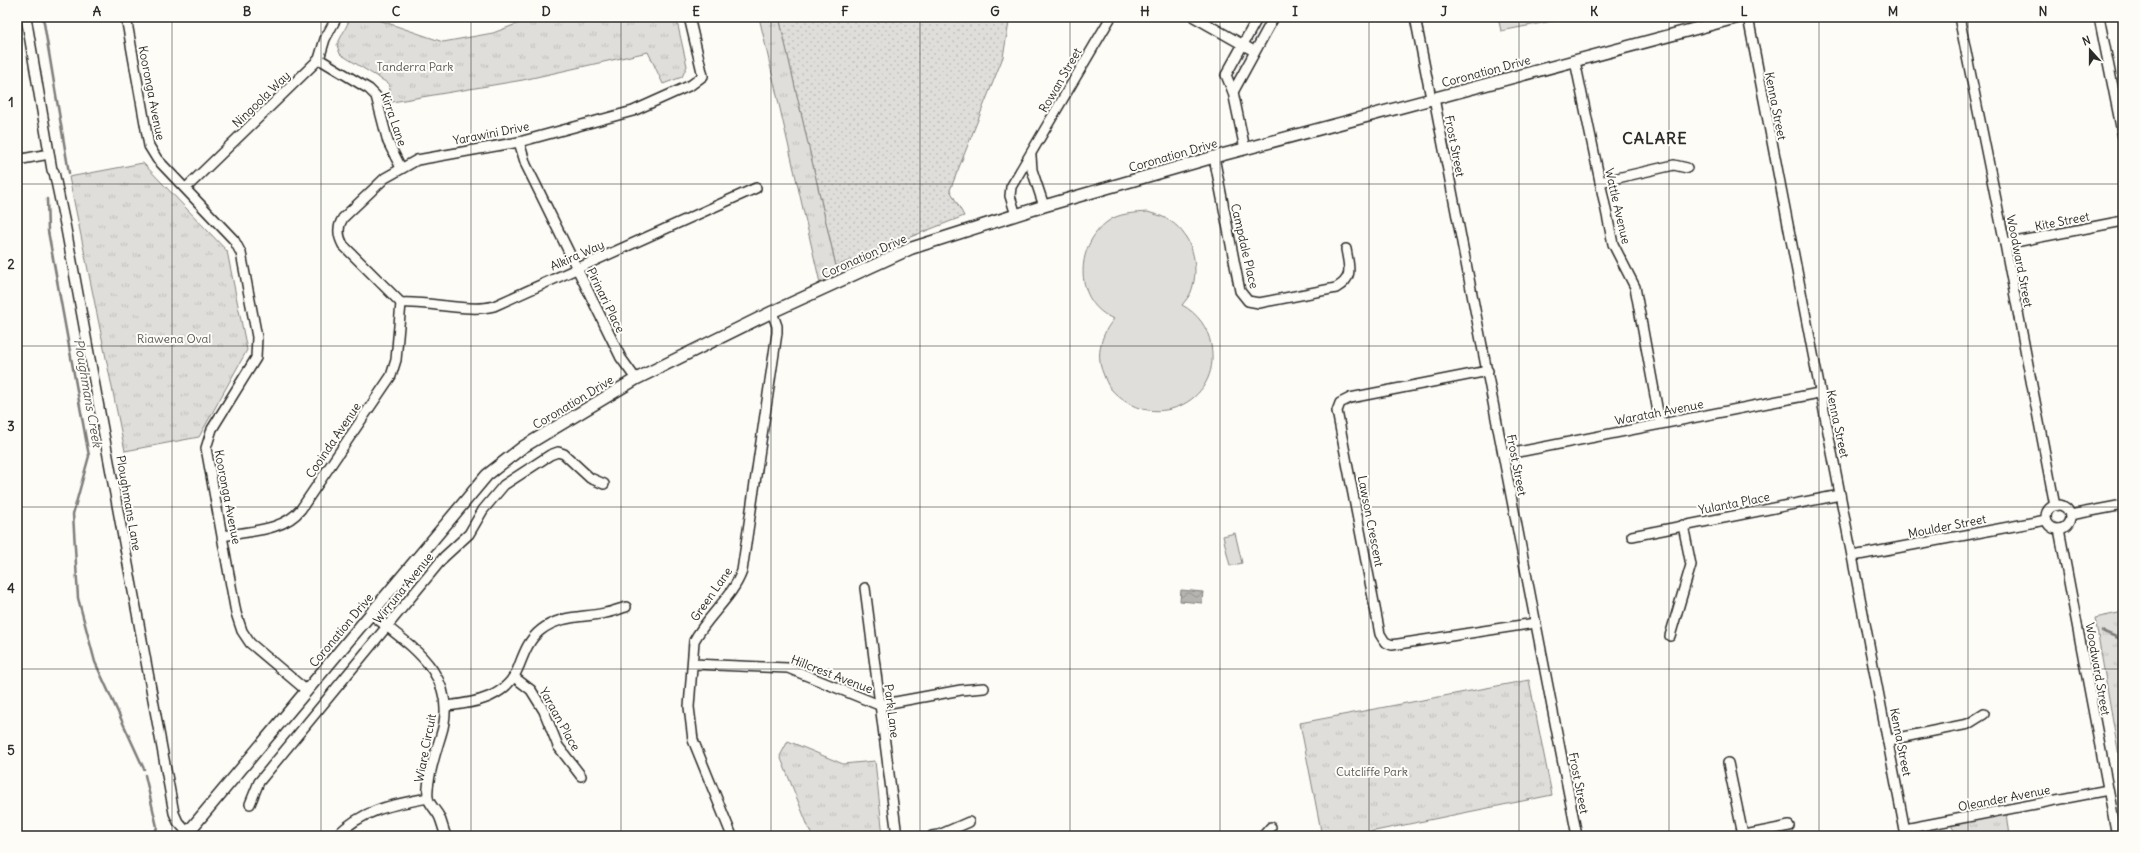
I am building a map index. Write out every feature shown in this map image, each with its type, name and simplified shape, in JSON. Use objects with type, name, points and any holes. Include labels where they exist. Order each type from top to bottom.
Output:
[{"type":"main road","name":"Coronation Drive","points":[[187,835],[487,475],[523,447],[636,379],[772,312],[912,248],[1044,206],[1214,157],[1739,17]]},
{"type":"street","name":"Ploughmans Lane","points":[[26,17],[48,137],[49,154],[52,170],[54,172],[174,813],[187,835]]},
{"type":"street","name":"Kooronga Avenue","points":[[126,17],[149,146],[157,160],[186,188],[234,240],[241,253],[257,337],[256,358],[212,429],[206,448],[236,613],[242,631],[250,643],[307,691]]},
{"type":"street","name":"Ningoola Way","points":[[186,188],[319,59],[325,39],[338,17]]},
{"type":"street","name":"Yarawini Drive","points":[[401,303],[343,245],[339,233],[340,223],[343,218],[385,178],[401,168],[430,157],[520,142],[633,110],[691,85],[703,76],[688,17]]},
{"type":"street","name":"Rowan Street","points":[[1016,215],[1010,191],[1024,161],[1031,156],[1110,17]]},
{"type":"street","points":[[1194,17],[1254,51]]},
{"type":"street","points":[[1245,149],[1232,92],[1226,75],[1241,45],[1258,17]]},
{"type":"street","points":[[1232,92],[1274,17]]},
{"type":"street","name":"Frost Street","points":[[1415,17],[1488,371],[1577,836]]},
{"type":"street","name":"Kenna Street","points":[[1748,17],[1819,393],[1853,556],[1906,832]]},
{"type":"street","points":[[2099,17],[2123,137]]},
{"type":"street","name":"Woodward Street","points":[[1960,19],[2055,506]]},
{"type":"street","name":"Kirra Lane","points":[[319,59],[369,89],[376,96],[388,142],[401,168]]},
{"type":"street","name":"Wattle Avenue","points":[[1575,61],[1613,244],[1635,287],[1660,423]]},
{"type":"street","name":"Ploughmans Lane","points":[[48,137],[50,139],[56,169],[54,172]]},
{"type":"street","name":"Pirinari Place","points":[[520,142],[526,165],[621,358],[636,379]]},
{"type":"street","points":[[17,160],[49,154]]},
{"type":"street","points":[[1031,156],[1032,170],[1044,206]]},
{"type":"street","name":"Campdale Place","points":[[1214,157],[1240,291],[1248,301],[1259,302],[1336,288],[1347,281],[1349,275],[1350,268],[1346,250]]},
{"type":"street","points":[[1600,182],[1674,165],[1687,168]]},
{"type":"street","name":"Alkira Way","points":[[401,303],[420,302],[489,308],[756,188]]},
{"type":"street","name":"Kite Street","points":[[2005,244],[2123,221]]},
{"type":"street","name":"Cooinda Avenue","points":[[223,536],[276,526],[292,518],[301,509],[391,376],[396,360],[401,303]]},
{"type":"street","name":"Green Lane","points":[[732,836],[693,740],[688,707],[694,641],[699,632],[737,582],[742,571],[777,333],[777,326],[772,312]]},
{"type":"street","name":"Lawson Crescent","points":[[1488,371],[1350,398],[1340,403],[1337,411],[1380,634],[1385,642],[1392,645],[1536,622]]},
{"type":"street","name":"Waratah Avenue","points":[[1503,455],[1819,393]]},
{"type":"street","name":"Wirruna Avenue","points":[[250,804],[260,782],[444,557],[469,534],[496,493],[511,479],[550,455],[558,452],[564,454],[590,478],[604,484]]},
{"type":"street","name":"Yulanta Place","points":[[1632,536],[1840,495]]},
{"type":"street","points":[[2070,515],[2123,505]]},
{"type":"street","points":[[2055,506],[2063,506],[2070,515],[2069,523],[2060,529],[2049,526],[2046,520],[2047,512],[2055,506]]},
{"type":"street","name":"Moulder Street","points":[[1853,556],[2046,520]]},
{"type":"street","points":[[1670,636],[1691,565],[1683,525]]},
{"type":"street","name":"Woodward Street","points":[[2060,529],[2117,836]]},
{"type":"street","name":"Park Lane","points":[[864,588],[878,705],[897,836]]},
{"type":"street","points":[[446,706],[470,704],[489,698],[505,687],[514,677],[527,646],[542,629],[563,619],[606,613],[626,607]]},
{"type":"street","name":"Wiare Circuit","points":[[371,614],[414,648],[429,664],[442,686],[446,706],[442,733],[432,760],[428,798],[439,816],[446,836]]},
{"type":"street","name":"Hillcrest Avenue","points":[[693,664],[788,668],[878,705],[961,690],[984,688]]},
{"type":"street","name":"Yaraan Place","points":[[514,677],[531,690],[544,710],[558,746],[581,776]]},
{"type":"street","points":[[1889,740],[1968,724],[1984,714]]},
{"type":"street","points":[[1728,763],[1741,836],[1789,826]]},
{"type":"street","name":"Oleander Avenue","points":[[1906,832],[2108,790]]},
{"type":"street","name":"Wiare Circuit","points":[[336,836],[349,823],[381,807],[428,798]]},
{"type":"street","points":[[932,836],[939,835],[969,822]]},
{"type":"street","points":[[1263,836],[1271,828]]},
{"type":"green space","name":"Tanderra Park","points":[[351,17],[370,17],[443,42],[493,33],[535,17],[676,17],[687,66],[682,77],[663,84],[648,52],[523,80],[392,102],[389,84],[340,54],[337,45]]},
{"type":"green space","points":[[759,17],[779,17],[838,275],[820,283]]},
{"type":"green space","points":[[779,17],[1010,17],[1003,57],[950,190],[964,216],[836,266]]},
{"type":"green space","points":[[1498,17],[1567,17],[1568,18],[1501,31]]},
{"type":"green space","name":"Riawena Oval","points":[[143,163],[227,251],[247,350],[199,437],[125,451],[69,177]]},
{"type":"green space","points":[[1148,212],[1163,217],[1174,224],[1182,231],[1188,240],[1194,261],[1194,282],[1191,292],[1182,305],[1197,316],[1201,321],[1210,338],[1211,345],[1211,366],[1206,383],[1194,397],[1180,406],[1163,410],[1145,409],[1127,402],[1108,386],[1101,366],[1100,351],[1106,330],[1114,319],[1101,311],[1091,301],[1083,274],[1084,259],[1089,245],[1096,233],[1107,222],[1121,215]]},
{"type":"green space","points":[[1235,533],[1242,563],[1230,566],[1223,536]]},
{"type":"green space","points":[[2123,612],[2123,779],[2095,618]]},
{"type":"green space","name":"Cutcliffe Park","points":[[1529,680],[1552,795],[1350,836],[1322,836],[1300,723]]},
{"type":"green space","points":[[788,741],[843,764],[875,761],[883,836],[812,836],[780,756]]},
{"type":"green space","points":[[2007,813],[2010,836],[1957,836],[1951,825]]},
{"type":"water","points":[[1181,590],[1203,592],[1202,603],[1180,601]]},
{"type":"waterway","name":"Ploughmans Creek","points":[[43,17],[69,173]]},
{"type":"waterway","name":"Ploughmans Creek","points":[[47,199],[48,231],[89,456],[73,514],[78,598],[95,662],[144,769]]},
{"type":"waterway","points":[[2102,631],[2123,640]]},
{"type":"waterway","name":"Ploughmans Creek","points":[[145,775],[157,827],[154,836]]},
{"type":"district","name":"CALARE","points":[[1655,138]]}]
